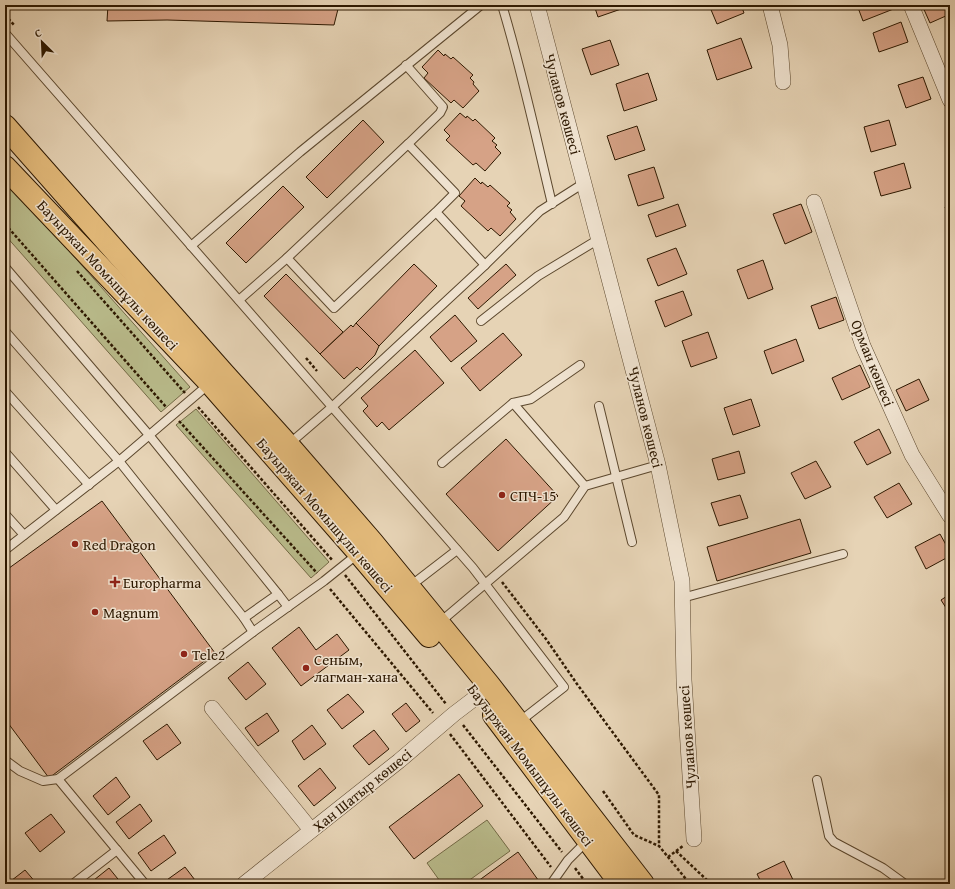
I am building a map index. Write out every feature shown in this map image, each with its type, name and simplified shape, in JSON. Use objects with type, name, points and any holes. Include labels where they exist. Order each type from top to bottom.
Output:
[{"type":"main road","name":"Бауыржан Момышұлы көшесі","points":[[5,126],[216,378],[366,548],[408,587],[518,722],[643,884]]},
{"type":"main road","name":"Бауыржан Момышұлы көшесі","points":[[5,167],[216,378],[288,445],[621,884]]},
{"type":"street","name":"Чуланов көшесі","points":[[536,5],[658,465],[682,581],[684,680],[694,839]]},
{"type":"street","points":[[770,5],[780,45],[784,82]]},
{"type":"street","points":[[911,5],[950,100]]},
{"type":"street","name":"Орман көшесі","points":[[814,202],[864,346],[912,455],[950,516]]},
{"type":"street","name":"Хан Шатыр көшесі","points":[[249,882],[311,830],[399,762],[454,714],[479,695]]},
{"type":"street","points":[[212,708],[311,830]]},
{"type":"lane","points":[[191,246],[300,152],[481,5]]},
{"type":"lane","points":[[502,5],[514,45],[552,204]]},
{"type":"lane","points":[[5,33],[457,550],[564,687],[518,722]]},
{"type":"lane","points":[[238,300],[287,258],[440,113],[443,107],[406,65]]},
{"type":"lane","points":[[287,258],[334,308],[436,212],[455,193],[408,144]]},
{"type":"lane","points":[[288,445],[332,407],[485,265],[540,211],[584,183]]},
{"type":"lane","points":[[436,212],[485,265]]},
{"type":"lane","points":[[481,321],[538,276],[599,239]]},
{"type":"lane","points":[[5,267],[149,435],[288,607]]},
{"type":"lane","points":[[5,331],[120,461],[244,618],[253,632]]},
{"type":"lane","points":[[442,463],[512,403],[531,399],[580,365]]},
{"type":"lane","points":[[5,550],[120,461],[216,378]]},
{"type":"lane","points":[[5,391],[89,485]]},
{"type":"lane","points":[[512,403],[585,486]]},
{"type":"lane","points":[[599,406],[632,542]]},
{"type":"lane","points":[[5,452],[56,510]]},
{"type":"lane","points":[[438,624],[564,517],[585,486],[658,465]]},
{"type":"lane","points":[[5,514],[24,535]]},
{"type":"lane","points":[[5,760],[20,771],[43,781],[58,780],[366,548]]},
{"type":"lane","points":[[408,587],[457,550]]},
{"type":"lane","points":[[682,598],[843,554]]},
{"type":"lane","points":[[244,618],[278,594]]},
{"type":"lane","points":[[58,780],[145,884]]},
{"type":"lane","points":[[817,780],[829,836],[834,842],[883,868],[905,884]]},
{"type":"lane","points":[[551,884],[568,860],[588,840]]},
{"type":"lane","points":[[73,884],[117,850]]},
{"type":"path","points":[[5,224],[173,415],[324,581],[443,724],[551,868]]},
{"type":"path","points":[[74,267],[340,568],[587,884]]},
{"type":"path","points":[[603,791],[634,835],[659,846],[690,884]]},
{"type":"path","points":[[668,857],[694,839]]},
{"type":"path","points":[[676,851],[708,883]]},
{"type":"green space","points":[[5,179],[190,387],[161,412],[5,235]]},
{"type":"green space","points":[[196,409],[329,562],[311,578],[176,425]]},
{"type":"green space","points":[[487,820],[510,851],[464,884],[442,884],[427,863]]},
{"type":"building","points":[[108,5],[339,5],[334,25],[167,20],[107,21]]},
{"type":"building","points":[[425,5],[440,5],[426,9]]},
{"type":"building","points":[[594,5],[623,5],[624,8],[598,17]]},
{"type":"building","points":[[709,5],[741,5],[744,13],[717,24]]},
{"type":"building","points":[[857,5],[895,5],[896,8],[863,21]]},
{"type":"building","points":[[922,5],[944,5],[948,15],[930,23]]},
{"type":"building","points":[[901,22],[908,42],[879,52],[873,33]]},
{"type":"building","points":[[741,38],[752,68],[717,80],[707,50]]},
{"type":"building","points":[[610,40],[619,65],[591,75],[582,49]]},
{"type":"building","points":[[438,50],[444,56],[445,54],[451,59],[453,57],[473,75],[470,78],[479,91],[463,108],[454,100],[451,103],[424,78],[428,73],[422,67]]},
{"type":"building","points":[[648,73],[657,100],[624,111],[616,84]]},
{"type":"building","points":[[923,77],[931,99],[906,108],[898,85]]},
{"type":"building","points":[[460,113],[473,121],[475,119],[495,138],[492,141],[497,145],[495,147],[501,153],[485,171],[476,163],[473,165],[446,140],[450,136],[444,130]]},
{"type":"building","points":[[363,120],[384,142],[327,198],[306,177]]},
{"type":"building","points":[[889,120],[896,145],[871,152],[864,127]]},
{"type":"building","points":[[637,126],[645,150],[615,160],[607,136]]},
{"type":"building","points":[[904,163],[911,188],[881,196],[874,172]]},
{"type":"building","points":[[654,167],[664,198],[638,206],[628,175]]},
{"type":"building","points":[[475,178],[481,184],[482,182],[488,187],[490,185],[510,203],[507,206],[512,210],[510,212],[516,219],[500,236],[491,228],[488,231],[461,206],[465,201],[459,196]]},
{"type":"building","points":[[283,186],[304,207],[246,263],[226,243]]},
{"type":"building","points":[[678,204],[686,226],[656,237],[648,215]]},
{"type":"building","points":[[801,204],[812,232],[785,244],[773,214]]},
{"type":"building","points":[[950,205],[950,219],[945,207]]},
{"type":"building","points":[[676,248],[687,274],[658,286],[647,259]]},
{"type":"building","points":[[763,260],[773,289],[748,299],[737,270]]},
{"type":"building","points":[[414,264],[437,286],[379,346],[356,323]]},
{"type":"building","points":[[506,264],[516,275],[478,309],[468,298]]},
{"type":"building","points":[[286,274],[343,332],[320,354],[264,296]]},
{"type":"building","points":[[683,291],[692,315],[665,327],[655,301]]},
{"type":"building","points":[[836,297],[844,320],[819,329],[811,306]]},
{"type":"building","points":[[455,315],[477,341],[451,362],[430,337]]},
{"type":"building","points":[[356,323],[379,346],[375,355],[360,370],[357,367],[344,379],[320,354],[351,325],[353,327]]},
{"type":"building","points":[[708,332],[717,358],[691,367],[682,341]]},
{"type":"building","points":[[503,333],[522,355],[480,391],[461,368]]},
{"type":"building","points":[[796,339],[804,361],[772,374],[764,351]]},
{"type":"building","points":[[415,350],[444,383],[389,430],[382,422],[377,427],[363,411],[368,406],[361,398]]},
{"type":"building","points":[[860,365],[870,387],[842,400],[832,378]]},
{"type":"building","points":[[919,379],[929,400],[906,411],[896,390]]},
{"type":"building","points":[[751,399],[760,426],[733,435],[724,408]]},
{"type":"building","points":[[879,429],[891,453],[867,465],[854,442]]},
{"type":"building","name":"СПЧ-15","points":[[506,439],[558,496],[498,551],[446,494]]},
{"type":"building","points":[[739,451],[745,473],[718,480],[712,459]]},
{"type":"building","points":[[816,461],[831,487],[805,499],[791,473]]},
{"type":"building","points":[[899,483],[912,504],[887,518],[874,497]]},
{"type":"building","points":[[740,495],[748,518],[719,526],[711,503]]},
{"type":"building","name":"Magnum","points":[[102,501],[215,653],[49,778],[5,719],[5,571]]},
{"type":"building","points":[[800,519],[811,553],[717,581],[707,547]]},
{"type":"building","points":[[940,534],[950,552],[950,556],[926,569],[915,547]]},
{"type":"building","points":[[950,594],[950,614],[941,600]]},
{"type":"building","name":"Сеным, лагман-хана","points":[[299,627],[316,650],[337,634],[349,650],[301,686],[272,648]]},
{"type":"building","points":[[248,662],[266,684],[246,700],[228,678]]},
{"type":"building","points":[[348,694],[364,712],[342,729],[327,710]]},
{"type":"building","points":[[406,703],[420,721],[406,732],[392,714]]},
{"type":"building","points":[[267,713],[279,731],[258,746],[245,728]]},
{"type":"building","points":[[167,724],[181,743],[157,760],[143,741]]},
{"type":"building","points":[[312,725],[326,744],[304,760],[292,741]]},
{"type":"building","points":[[374,730],[389,749],[369,765],[353,746]]},
{"type":"building","points":[[320,768],[336,788],[314,806],[298,786]]},
{"type":"building","points":[[459,774],[483,806],[414,859],[389,827]]},
{"type":"building","points":[[116,777],[130,797],[108,815],[93,796]]},
{"type":"building","points":[[140,804],[152,821],[129,839],[116,822]]},
{"type":"building","points":[[51,814],[65,832],[40,852],[25,833]]},
{"type":"building","points":[[164,835],[176,853],[151,871],[138,853]]},
{"type":"building","points":[[518,852],[541,884],[474,884]]},
{"type":"building","points":[[784,861],[795,884],[762,884],[757,874]]},
{"type":"building","points":[[185,867],[198,884],[165,884],[164,882]]},
{"type":"building","points":[[109,868],[122,884],[89,884]]},
{"type":"building","points":[[25,870],[37,884],[7,884]]},
{"type":"building","points":[[950,878],[950,884],[945,884]]},
{"type":"place","name":"СПЧ-15","points":[[502,495]]},
{"type":"place","name":"Red Dragon","points":[[75,544]]},
{"type":"place","name":"Europharma","points":[[115,582]]},
{"type":"place","name":"Magnum","points":[[95,612]]},
{"type":"place","name":"Tele2","points":[[184,654]]},
{"type":"place","name":"Сеным, лагман-хана","points":[[306,668]]}]
